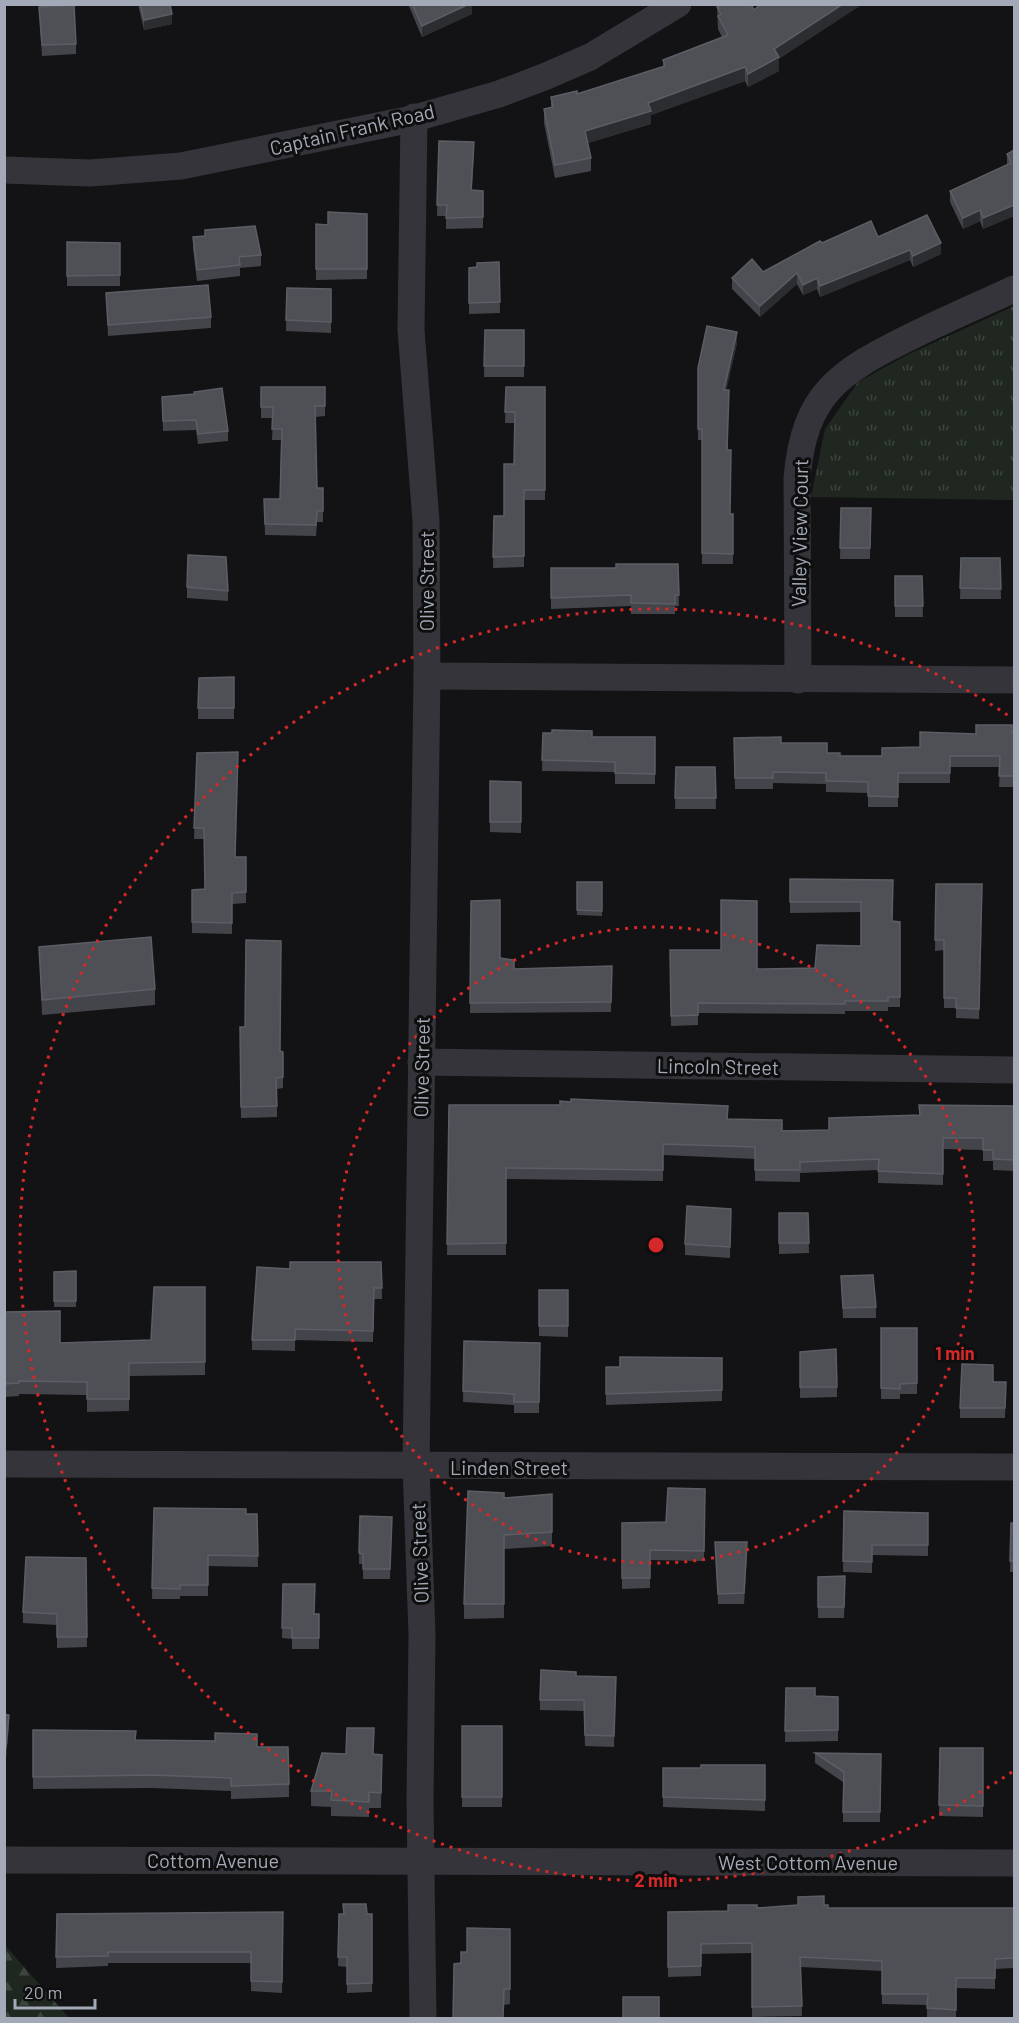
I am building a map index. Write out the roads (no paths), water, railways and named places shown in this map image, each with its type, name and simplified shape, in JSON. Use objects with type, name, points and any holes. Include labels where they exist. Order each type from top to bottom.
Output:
[{"type":"street","name":"Captain Frank Road","points":[[5,170],[90,173],[181,166],[414,117],[500,94],[544,77],[590,57],[678,4]]},
{"type":"street","name":"Olive Street","points":[[414,117],[411,330],[426,521],[427,676],[416,1466],[422,1635],[420,1800],[423,2019]]},
{"type":"street","name":"Valley View Court","points":[[798,680],[797,478],[799,457],[813,413],[825,394],[861,361],[1014,289]]},
{"type":"street","points":[[427,676],[1014,680]]},
{"type":"street","name":"Lincoln Street","points":[[421,1062],[1014,1070]]},
{"type":"street","name":"Linden Street","points":[[4,1464],[1014,1467]]},
{"type":"street","name":"Cottom Avenue","points":[[4,1860],[422,1860]]},
{"type":"street","name":"West Cottom Avenue","points":[[422,1860],[1014,1863]]}]
